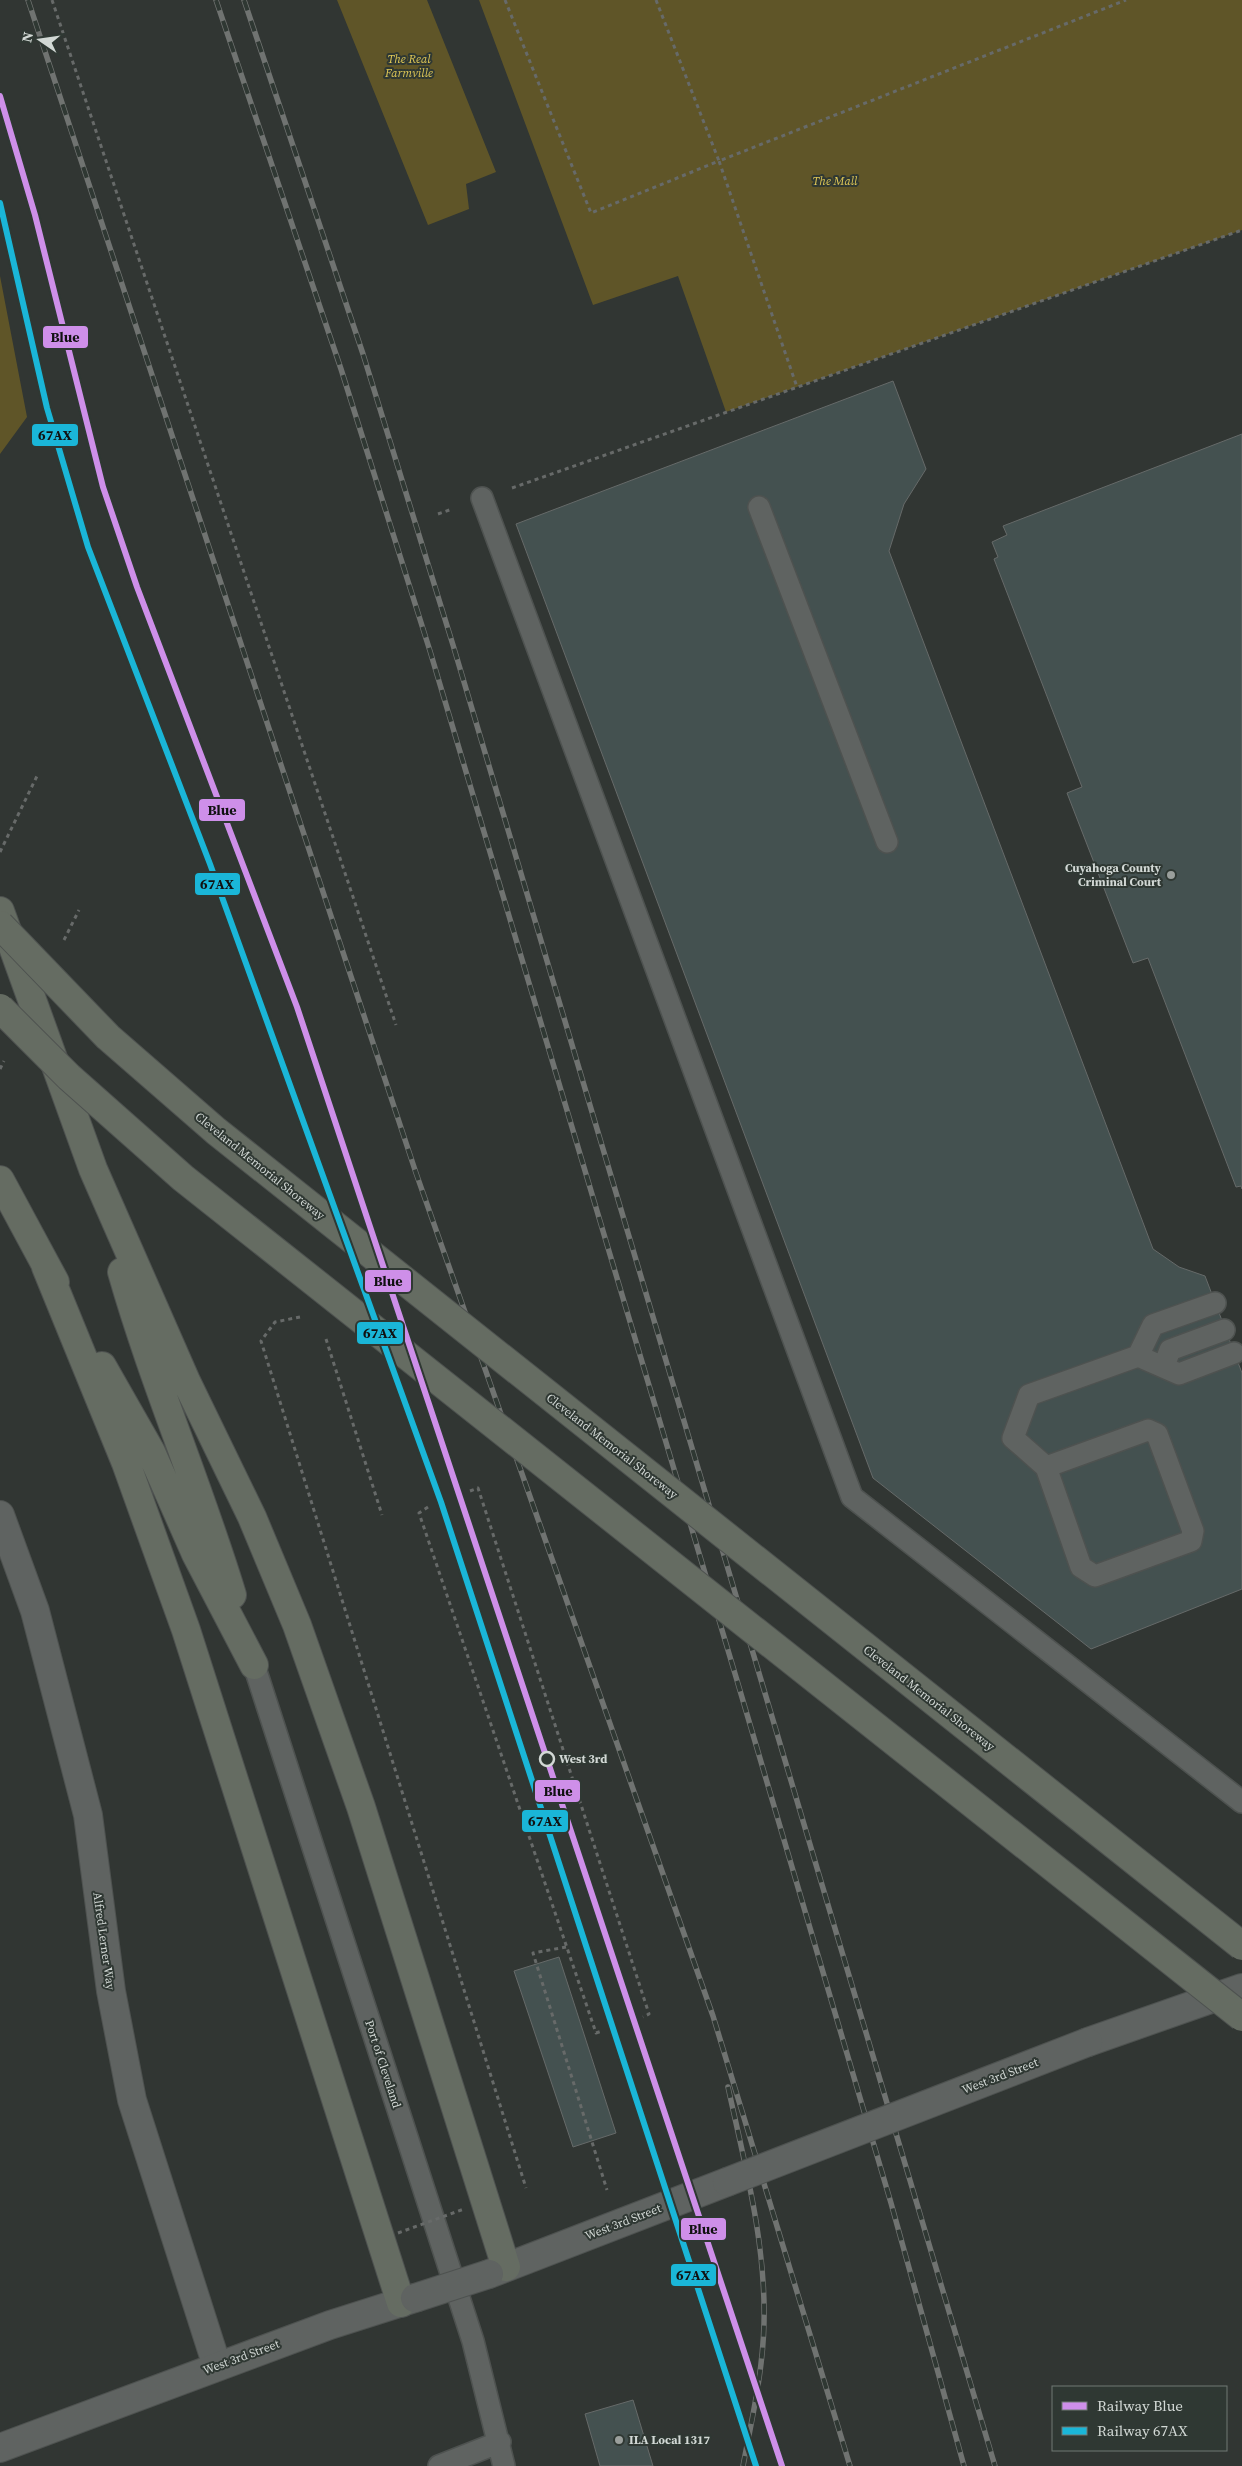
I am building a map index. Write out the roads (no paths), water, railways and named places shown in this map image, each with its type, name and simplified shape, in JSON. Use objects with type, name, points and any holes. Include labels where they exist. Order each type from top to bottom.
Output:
[{"type":"highway","points":[[0,910],[93,1169],[186,1381],[252,1517],[300,1634],[360,1807],[498,2271]]},
{"type":"highway","name":"Cleveland Memorial Shoreway","points":[[0,925],[108,1037],[216,1131],[1242,1946]]},
{"type":"highway","points":[[0,1008],[69,1077],[190,1183],[1242,2017]]},
{"type":"highway","points":[[93,1169],[136,1322],[213,1532],[254,1665]]},
{"type":"highway","points":[[0,1180],[46,1268],[151,1452],[196,1554],[254,1665]]},
{"type":"highway","points":[[46,1268],[126,1463],[186,1630],[408,2301]]},
{"type":"street","name":"Alfred Lerner Way","points":[[0,1515],[36,1612],[88,1815],[111,1991],[132,2100],[217,2366]]},
{"type":"street","name":"West 3rd Street","points":[[0,2448],[330,2325],[498,2271],[1088,2042],[1242,1988]]},
{"type":"lane","points":[[482,498],[852,1497],[1242,1802]]},
{"type":"lane","points":[[759,507],[888,842]]},
{"type":"lane","points":[[1138,1356],[1153,1325],[1215,1303]]},
{"type":"lane","points":[[1164,1366],[1170,1350],[1224,1330]]},
{"type":"lane","points":[[1046,1467],[1148,1430],[1157,1434],[1193,1531],[1191,1541],[1095,1576],[1080,1567],[1046,1467],[1013,1438],[1029,1395],[1138,1356],[1179,1374],[1234,1353]]},
{"type":"lane","name":"Port of Cleveland","points":[[254,1665],[473,2341],[500,2442],[504,2466]]},
{"type":"lane","points":[[439,2466],[500,2442]]},
{"type":"railway","points":[[28,0],[416,1173],[713,2016],[850,2466]]},
{"type":"railway","points":[[216,0],[341,369],[430,651],[891,2203],[964,2466]]},
{"type":"railway","points":[[244,0],[363,354],[453,645],[995,2466]]},
{"type":"railway","points":[[728,2087],[753,2204],[762,2263],[764,2293],[762,2359],[743,2466]]},
{"type":"rail line","name":"Blue","points":[[0,96],[35,215],[103,487],[137,587],[297,1007],[782,2466]]},
{"type":"rail line","name":"67AX","points":[[0,203],[47,408],[88,547],[210,864],[441,1502],[756,2466]]},
{"type":"place","name":"Cuyahoga County Criminal Court","points":[[1171,875]]},
{"type":"place","name":"West 3rd","points":[[547,1759]]},
{"type":"place","name":"ILA Local 1317","points":[[619,2440]]},
{"type":"park label","name":"The Real Farmville","points":[[409,66]]},
{"type":"park label","name":"The Mall","points":[[835,181]]}]
